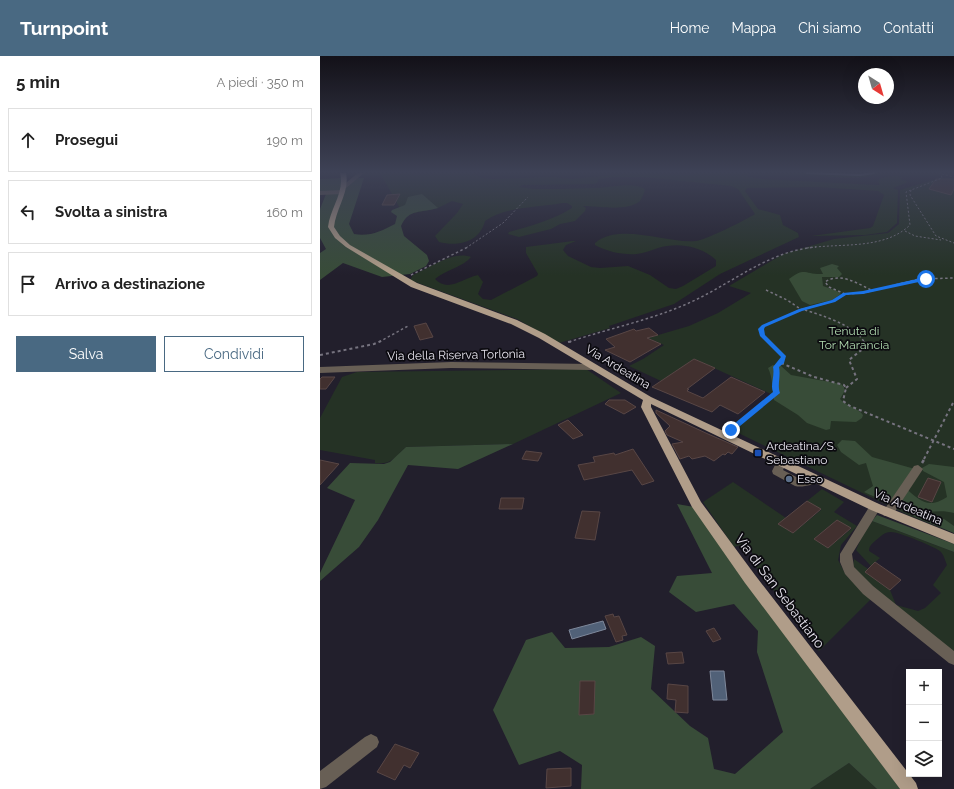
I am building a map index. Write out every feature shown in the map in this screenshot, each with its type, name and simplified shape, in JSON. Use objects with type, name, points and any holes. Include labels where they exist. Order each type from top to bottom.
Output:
[{"type":"main road","name":"Via Ardeatina","points":[[337,207],[331,223],[335,234],[356,252],[402,279],[426,291],[514,322],[557,345],[591,367],[648,399],[782,462]]},
{"type":"main road","name":"Via di San Sebastiano","points":[[648,399],[646,407],[696,504],[750,579],[910,789]]},
{"type":"main road","name":"Via Ardeatina","points":[[817,479],[888,513],[954,539]]},
{"type":"street","name":"Via della Riserva Torlonia","points":[[320,370],[451,365],[591,367]]},
{"type":"street","points":[[782,462],[777,471],[798,483],[817,479]]},
{"type":"street","points":[[888,513],[918,469]]},
{"type":"street","points":[[875,507],[846,554],[846,562],[849,570],[868,590],[954,659]]},
{"type":"street","points":[[320,781],[371,742]]},
{"type":"path","points":[[402,279],[464,251],[482,240],[513,215],[519,207]]},
{"type":"path","points":[[557,345],[676,309],[721,288],[753,266],[772,257],[815,246],[890,239],[905,230],[910,225],[911,221],[909,207]]},
{"type":"path","points":[[918,207],[933,232],[942,240]]},
{"type":"path","points":[[905,230],[915,236],[954,243]]},
{"type":"path","points":[[845,294],[829,287],[825,282],[833,278],[845,279],[853,281],[872,291]]},
{"type":"path","points":[[731,430],[777,393],[775,389],[778,375],[776,367],[777,364],[781,363],[784,356],[762,335],[761,329],[776,320],[834,301],[845,294],[872,291],[919,279],[954,278]]},
{"type":"path","points":[[766,290],[803,310],[828,317],[855,332],[864,340],[864,348],[849,360],[857,379],[846,388],[842,398],[843,401],[850,406],[954,449]]},
{"type":"path","points":[[320,355],[374,344],[408,326]]},
{"type":"path","points":[[781,363],[814,377],[841,384],[846,388]]},
{"type":"path","points":[[918,469],[954,401]]},
{"type":"green space","points":[[321,207],[354,207],[349,224],[354,234],[365,235],[380,231],[395,224],[397,216],[391,212],[392,210],[399,207],[437,207],[438,208],[416,212],[408,216],[401,226],[404,236],[427,255],[429,261],[426,266],[410,274],[382,277],[343,263],[320,280],[320,253],[326,249],[320,238]]},
{"type":"green space","points":[[399,207],[440,207],[409,214],[405,217]]},
{"type":"green space","points":[[461,207],[530,207],[512,210],[493,216],[485,221],[478,234],[467,241],[454,244],[439,242],[435,236]]},
{"type":"green space","points":[[750,207],[757,207],[758,209],[780,215],[783,225],[798,233],[799,237],[720,274],[674,304],[609,326],[610,328],[559,343],[517,319],[410,280],[413,275],[434,264],[449,258],[464,255],[471,257],[435,279],[445,285],[450,285],[478,275],[483,282],[478,294],[483,299],[491,300],[537,276],[538,274],[526,253],[526,247],[576,241],[566,245],[563,250],[568,256],[591,267],[600,268],[628,266],[650,275],[669,288],[676,289],[716,266],[716,260],[703,251],[689,246],[673,245],[640,254],[626,254],[605,250],[595,245],[595,243],[605,237],[617,234],[644,235],[672,240],[696,241],[735,225],[755,214]]},
{"type":"green space","points":[[880,207],[897,207],[897,223],[887,232],[865,235],[811,236],[870,228],[873,226]]},
{"type":"green space","name":"Tenuta di Tor Marancia","points":[[899,207],[954,207],[954,533],[908,515],[728,428],[771,394],[694,359],[661,381],[629,366],[643,359],[664,345],[648,338],[689,326],[718,313],[751,293],[729,286],[783,254],[834,239],[888,233],[899,224]]},
{"type":"green space","points":[[572,208],[586,208],[575,221],[560,224],[551,229],[519,237],[508,234],[509,232],[557,216]]},
{"type":"green space","points":[[832,264],[839,266],[837,268],[842,274],[839,277],[822,277],[823,286],[841,294],[832,300],[810,305],[802,301],[789,279],[802,272],[823,274],[820,268]]},
{"type":"green space","points":[[773,365],[781,366],[791,375],[841,384],[844,387],[844,392],[840,399],[861,412],[863,415],[862,418],[856,422],[831,421],[830,429],[826,430],[807,423],[798,415],[774,400],[772,380],[768,368]]},
{"type":"green space","points":[[586,369],[621,393],[513,444],[406,447],[392,460],[385,463],[375,463],[375,460],[320,450],[320,418],[342,377],[357,372]]},
{"type":"green space","points":[[842,440],[855,441],[872,457],[915,469],[904,487],[924,502],[934,503],[947,497],[944,482],[923,471],[922,468],[929,464],[954,467],[954,513],[945,511],[913,510],[891,504],[864,492],[873,486],[866,463],[859,465],[841,452],[837,445]]},
{"type":"green space","points":[[513,444],[458,469],[408,465],[378,520],[359,547],[320,581],[320,573],[355,500],[327,488],[350,463],[384,464],[390,462],[406,447]]},
{"type":"green space","points":[[733,482],[786,518],[779,524],[793,533],[821,510],[807,501],[822,489],[844,502],[834,512],[857,526],[841,545],[838,560],[846,575],[871,599],[819,651],[756,567],[754,557],[749,549],[744,544],[734,547],[703,502]],"holes":[[[837,520],[851,529],[828,548],[814,539]]]},
{"type":"green space","points":[[677,504],[694,507],[900,789],[877,789],[849,763],[810,789],[581,789],[582,765],[560,751],[519,765],[493,710],[526,640],[552,632],[565,648],[609,647],[641,637],[655,646],[651,689],[690,726],[708,738],[714,769],[735,774],[783,732],[757,652],[758,631],[734,604],[696,612],[669,592],[677,576],[712,573]]},
{"type":"green space","points":[[918,513],[944,519],[954,526],[954,533],[913,516]]},
{"type":"green space","points":[[877,515],[954,544],[954,552],[872,521]]},
{"type":"green space","points":[[872,521],[954,552],[954,653],[857,574],[853,565],[854,559],[868,569],[865,572],[890,590],[896,605],[918,611],[925,608],[941,593],[933,585],[947,565],[942,554],[940,551],[916,540],[901,534],[889,532],[880,536],[870,547],[869,551],[880,558],[871,566],[856,550],[864,532]]},
{"type":"green space","points":[[849,763],[877,789],[810,789]]},
{"type":"water","points":[[603,621],[606,629],[572,639],[569,630]]},
{"type":"water","points":[[710,671],[724,671],[727,700],[713,700]]},
{"type":"building","points":[[426,323],[433,337],[420,340],[414,326]]},
{"type":"building","points":[[649,328],[658,335],[647,338],[661,344],[630,362],[605,350],[615,347],[606,339],[634,329],[636,331]]},
{"type":"building","points":[[694,359],[715,368],[687,389],[689,389],[687,391],[703,398],[731,377],[765,392],[738,414],[720,405],[712,412],[652,387]]},
{"type":"building","points":[[322,377],[335,377],[326,389],[320,389],[320,379]]},
{"type":"building","points":[[609,400],[625,400],[636,407],[624,414],[605,404]]},
{"type":"building","points":[[656,410],[738,447],[732,454],[728,452],[714,461],[705,456],[692,459],[689,456],[680,459],[672,444],[683,442],[667,435],[665,431],[670,426],[656,413]]},
{"type":"building","points":[[568,420],[583,435],[573,439],[558,425]]},
{"type":"building","points":[[633,449],[654,481],[642,485],[632,470],[584,480],[578,465],[595,462],[593,457],[614,453],[615,455]]},
{"type":"building","points":[[526,451],[542,453],[538,461],[522,459]]},
{"type":"building","points":[[320,460],[339,464],[320,485]]},
{"type":"building","points":[[928,478],[941,482],[932,502],[918,497]]},
{"type":"building","points":[[501,498],[524,498],[522,509],[499,509]]},
{"type":"building","points":[[807,501],[821,509],[793,533],[778,524]]},
{"type":"building","points":[[582,511],[600,512],[595,540],[575,538]]},
{"type":"building","points":[[837,520],[851,528],[828,548],[814,539]]},
{"type":"building","points":[[875,562],[901,580],[890,590],[865,572]]},
{"type":"building","points":[[613,614],[614,617],[619,616],[627,635],[622,636],[623,640],[616,642],[605,616]]},
{"type":"building","points":[[714,628],[721,639],[713,642],[706,631]]},
{"type":"building","points":[[682,652],[684,663],[668,664],[666,653]]},
{"type":"building","points":[[580,681],[595,681],[594,714],[579,715]]},
{"type":"building","points":[[668,684],[688,686],[688,713],[675,712],[676,700],[667,699]]},
{"type":"building","points":[[395,744],[419,753],[410,768],[404,765],[395,780],[377,772]]},
{"type":"building","points":[[571,768],[571,786],[546,788],[547,769]]},
{"type":"place","name":"Ardeatina/S. Sebastiano","points":[[758,453]]},
{"type":"place","name":"Esso","points":[[789,479]]},
{"type":"route","points":[[731,430],[777,393],[775,389],[778,375],[776,367],[777,364],[781,363],[784,356],[762,335],[760,332],[763,326],[800,310],[834,301],[843,294],[872,291],[913,280],[926,279]]}]
